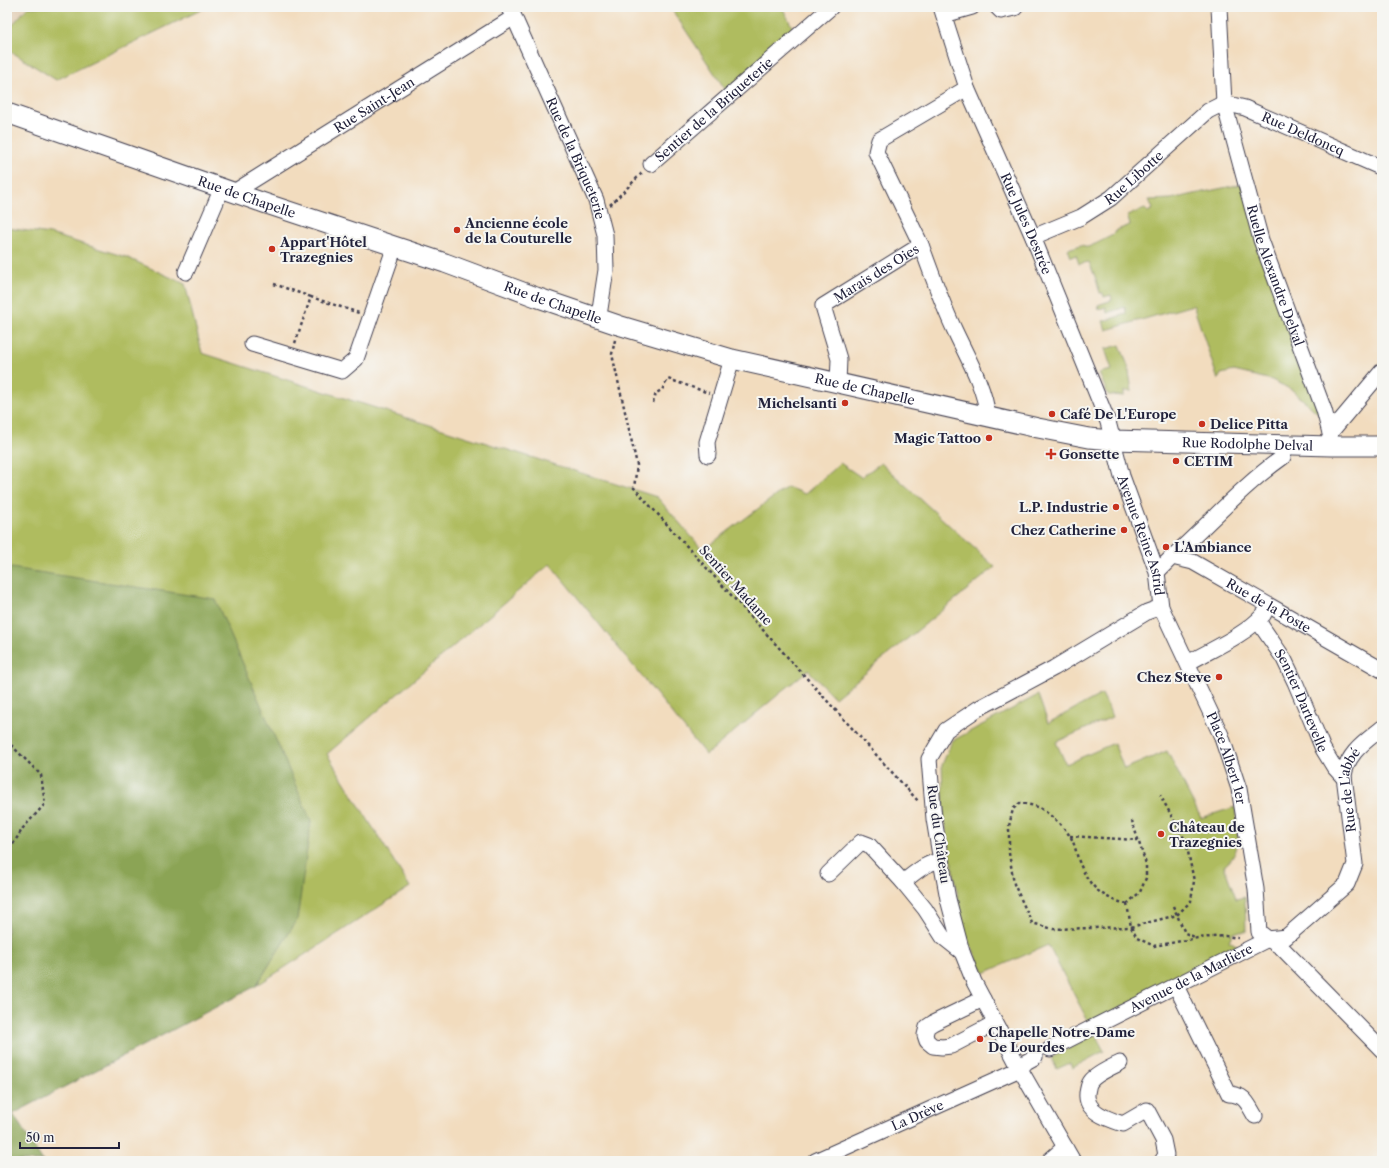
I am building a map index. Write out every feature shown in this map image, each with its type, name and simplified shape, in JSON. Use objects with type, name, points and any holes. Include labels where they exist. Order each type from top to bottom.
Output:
[{"type":"main road","name":"Rue de Chapelle","points":[[7,113],[228,190],[445,263],[596,318],[732,359],[1046,430],[1089,438],[1114,440]]},
{"type":"main road","name":"Rue Rodolphe Delval","points":[[1114,440],[1285,445],[1330,439],[1382,446]]},
{"type":"street","name":"Sentier de la Briqueterie","points":[[651,164],[831,7]]},
{"type":"street","points":[[942,11],[972,7]]},
{"type":"street","points":[[997,7],[1001,11],[1015,8]]},
{"type":"street","name":"Ruelle Alexandre Delval","points":[[1219,7],[1224,103],[1261,240],[1324,410],[1330,439]]},
{"type":"street","name":"Rue Jules Destrée","points":[[942,11],[967,88],[1033,236],[1114,440]]},
{"type":"street","name":"Rue Saint-Jean","points":[[228,190],[511,12]]},
{"type":"street","name":"Rue de la Briqueterie","points":[[511,12],[596,200],[600,214],[605,235],[606,270],[600,310],[596,318]]},
{"type":"street","points":[[921,245],[876,152],[879,140],[967,88]]},
{"type":"street","name":"Rue Deldoncq","points":[[1224,103],[1246,108],[1382,168]]},
{"type":"street","name":"Rue Libotte","points":[[1033,236],[1081,217],[1111,198],[1208,111],[1224,103]]},
{"type":"street","points":[[186,272],[228,190]]},
{"type":"street","name":"Marais des Oies","points":[[838,383],[839,359],[823,306],[921,245],[954,330],[980,383],[987,407],[988,417]]},
{"type":"street","points":[[252,344],[342,370],[356,359],[395,246]]},
{"type":"street","points":[[708,455],[707,442],[719,397],[732,359]]},
{"type":"street","points":[[1330,439],[1382,371]]},
{"type":"street","name":"Avenue Reine Astrid","points":[[1114,440],[1122,476],[1157,572],[1161,607]]},
{"type":"street","points":[[1157,572],[1263,471],[1283,457],[1285,445]]},
{"type":"street","name":"Rue de la Poste","points":[[1172,557],[1193,562],[1382,670]]},
{"type":"street","points":[[1188,662],[1234,638],[1258,621],[1271,606]]},
{"type":"street","name":"Rue du Château","points":[[1073,1161],[982,999],[962,952],[948,899],[934,819],[930,759],[946,730],[979,708],[1054,668],[1147,612],[1161,607]]},
{"type":"street","name":"Place Albert 1er","points":[[1161,607],[1188,662],[1221,736],[1239,789],[1256,889],[1259,932],[1268,939]]},
{"type":"street","name":"Sentier Dartevelle","points":[[1258,621],[1284,660],[1295,682],[1323,749],[1334,767],[1344,778]]},
{"type":"street","name":"Rue de L'abbé","points":[[1268,939],[1286,937],[1347,884],[1355,864],[1344,778],[1345,769],[1354,752],[1382,728]]},
{"type":"street","points":[[828,874],[861,842],[869,845],[903,882],[925,909],[943,937],[962,952]]},
{"type":"street","points":[[903,882],[922,867],[933,861],[941,860]]},
{"type":"street","points":[[1268,939],[1281,947],[1382,1050]]},
{"type":"street","name":"Avenue de la Marlière","points":[[1050,1050],[1268,939]]},
{"type":"street","points":[[1176,986],[1228,1100],[1236,1094],[1243,1097],[1255,1116]]},
{"type":"street","points":[[982,999],[933,1023],[927,1028],[925,1034],[927,1041],[933,1046],[951,1046],[995,1023]]},
{"type":"street","points":[[1020,1069],[1026,1062],[1034,1057]]},
{"type":"street","points":[[1120,1063],[1094,1077],[1090,1082],[1086,1100],[1092,1109],[1123,1124],[1147,1110],[1163,1140],[1166,1155],[1162,1161]]},
{"type":"street","name":"La Drève","points":[[814,1161],[1020,1069]]},
{"type":"street","points":[[1049,1161],[1065,1147]]},
{"type":"path","name":"Sentier de la Briqueterie","points":[[600,214],[651,164]]},
{"type":"path","points":[[274,284],[371,317]]},
{"type":"path","points":[[291,355],[311,297]]},
{"type":"path","name":"Sentier Madame","points":[[618,325],[612,354],[637,465],[634,488],[934,819]]},
{"type":"path","points":[[653,403],[656,393],[662,390],[668,379],[719,397]]},
{"type":"path","points":[[7,741],[41,775],[45,804],[23,828],[7,854]]},
{"type":"path","points":[[1127,904],[1112,900],[1101,894],[1089,882],[1081,867],[1070,836],[1055,820],[1038,807],[1020,803],[1013,809],[1009,826],[1009,854],[1014,884],[1032,923],[1053,930],[1131,927],[1177,915],[1191,901],[1194,881],[1186,842],[1160,795]]},
{"type":"path","points":[[1127,904],[1140,892],[1146,878],[1146,864],[1132,821]]},
{"type":"path","points":[[1070,836],[1137,840]]},
{"type":"path","points":[[1127,904],[1131,927],[1137,938],[1154,946],[1198,938],[1225,936],[1244,940]]},
{"type":"path","points":[[1172,906],[1185,933],[1198,938]]},
{"type":"shaded area","points":[[7,7],[28,7],[7,31]]},
{"type":"green space","points":[[28,7],[207,7],[56,80],[7,49],[7,31]]},
{"type":"green space","points":[[670,7],[782,7],[797,36],[729,95]]},
{"type":"green space","points":[[1242,184],[1320,415],[1292,390],[1272,380],[1234,371],[1221,374],[1218,380],[1193,305],[1106,330],[1103,321],[1126,314],[1125,307],[1107,313],[1106,307],[1099,309],[1098,305],[1112,300],[1111,295],[1104,297],[1103,293],[1100,293],[1089,262],[1079,264],[1076,255],[1071,257],[1068,249],[1081,245],[1089,247],[1113,235],[1117,230],[1130,225],[1127,215],[1145,209],[1148,212],[1153,209],[1149,200],[1171,199]]},
{"type":"green space","points":[[7,228],[50,234],[126,257],[185,284],[202,353],[657,497],[703,550],[787,487],[805,494],[840,463],[861,477],[881,463],[995,567],[835,698],[808,670],[706,755],[550,564],[327,754],[410,887],[256,986],[297,920],[11,568],[7,566]]},
{"type":"green space","points":[[1120,345],[1128,366],[1132,391],[1124,391],[1124,396],[1108,395],[1099,373],[1112,370],[1105,349]]},
{"type":"green space","points":[[7,566],[11,568],[215,599],[311,821],[297,920],[256,986],[13,1114],[43,1161],[7,1161]]},
{"type":"green space","points":[[1102,694],[1112,717],[1056,742],[1066,764],[1114,743],[1124,769],[1167,751],[1201,818],[1235,807],[1238,831],[1237,847],[1230,860],[1224,866],[1236,899],[1245,897],[1246,932],[1233,932],[1229,941],[1242,948],[1089,1023],[1048,945],[984,973],[964,931],[944,818],[942,765],[952,741],[1038,695],[1048,723]]},
{"type":"green space","points":[[1095,1034],[1104,1051],[1072,1068],[1070,1063],[1057,1069],[1051,1058]]},
{"type":"place","name":"Ancienne école de la Couturelle","points":[[457,230]]},
{"type":"place","name":"Appart'Hôtel Trazegnies","points":[[272,249]]},
{"type":"place","name":"Michelsanti","points":[[845,403]]},
{"type":"place","name":"Café De L'Europe","points":[[1052,414]]},
{"type":"place","name":"Delice Pitta","points":[[1202,424]]},
{"type":"place","name":"Magic Tattoo","points":[[989,438]]},
{"type":"place","name":"Gonsette","points":[[1051,454]]},
{"type":"place","name":"CETIM","points":[[1176,461]]},
{"type":"place","name":"L.P. Industrie","points":[[1116,507]]},
{"type":"place","name":"Chez Catherine","points":[[1124,530]]},
{"type":"place","name":"L'Ambiance","points":[[1166,547]]},
{"type":"place","name":"Chez Steve","points":[[1219,677]]},
{"type":"place","name":"Château de Trazegnies","points":[[1161,834]]},
{"type":"place","name":"Chapelle Notre-Dame De Lourdes","points":[[980,1039]]}]
